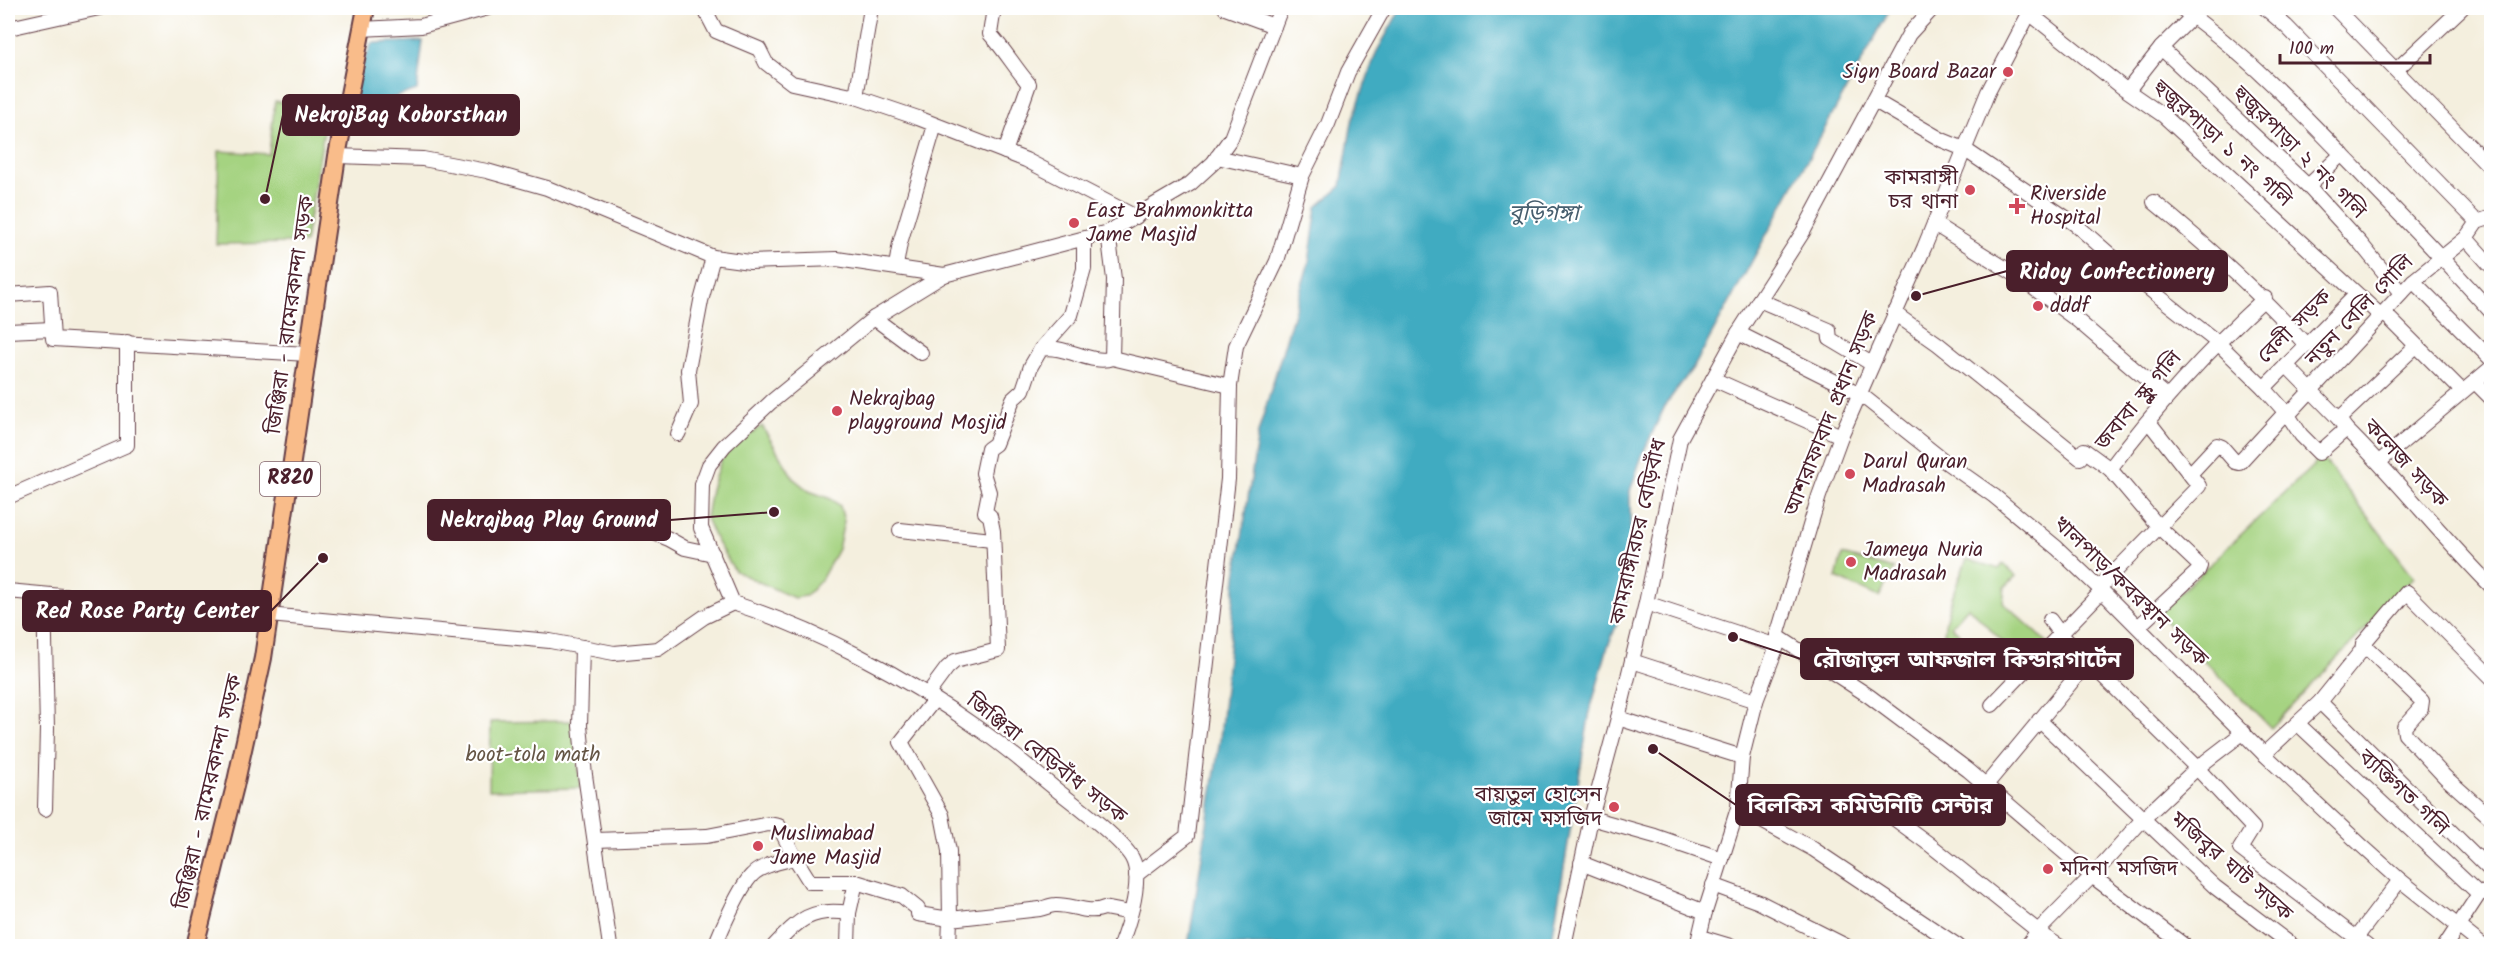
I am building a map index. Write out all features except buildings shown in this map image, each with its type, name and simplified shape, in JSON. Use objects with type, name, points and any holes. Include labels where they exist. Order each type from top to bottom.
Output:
[{"type":"main road","name":"জিঞ্জিরা - রামেরকান্দা সড়ক","points":[[195,946],[235,786],[263,658],[337,156],[366,8]]},
{"type":"street","points":[[8,25],[99,8]]},
{"type":"street","points":[[361,29],[421,26],[488,8]]},
{"type":"street","points":[[704,8],[716,31],[759,49],[766,63],[792,83],[856,97],[1026,160],[1136,217]]},
{"type":"street","points":[[856,97],[871,8]]},
{"type":"street","points":[[994,8],[990,34],[1004,49],[1029,84],[1005,152]]},
{"type":"street","points":[[1225,8],[1274,26]]},
{"type":"street","points":[[8,591],[539,640],[614,653],[658,649],[704,617],[733,603],[702,528],[702,484],[709,465],[724,446],[771,402],[874,318],[944,275],[1108,232],[1190,184],[1217,157],[1231,138],[1281,8]]},
{"type":"street","points":[[1120,946],[1130,913],[1136,875],[1187,836],[1228,479],[1230,386],[1236,346],[1277,261],[1302,176],[1328,124],[1348,72],[1384,8]]},
{"type":"street","name":"কামরাঙ্গীরচর বেড়িবাঁধ","points":[[1564,946],[1591,818],[1646,603],[1680,440],[1738,333],[1803,232],[1909,34],[1933,8]]},
{"type":"street","points":[[2181,8],[2229,46],[2342,153],[2444,258],[2492,313]]},
{"type":"street","points":[[2265,8],[2286,26],[2477,222],[2492,217]]},
{"type":"street","points":[[2335,8],[2492,169]]},
{"type":"street","points":[[2396,70],[2455,9]]},
{"type":"street","name":"হুজুরপাড়া ১ নং গলি","points":[[2030,10],[2128,90],[2164,116],[2356,295],[2382,315]]},
{"type":"street","name":"আশরাফাবাদ প্রধান সড়ক","points":[[1698,942],[1713,885],[1738,808],[1742,757],[1756,701],[1777,641],[1819,496],[1841,436],[1924,248],[1988,92],[2030,10]]},
{"type":"street","points":[[2128,90],[2161,48],[2193,16]]},
{"type":"street","name":"হুজুরপাড়া ২ নং গলি","points":[[2161,48],[2308,186],[2361,244],[2401,293]]},
{"type":"street","points":[[1875,101],[1942,140],[1964,149],[2075,224],[2148,288],[2217,342]]},
{"type":"street","points":[[896,266],[900,243],[935,125]]},
{"type":"street","points":[[2308,186],[2342,153]]},
{"type":"street","points":[[337,156],[423,159],[487,171],[547,188],[713,257],[750,262],[837,259],[896,266],[944,275]]},
{"type":"street","points":[[1217,157],[1302,176]]},
{"type":"street","points":[[2154,202],[2213,250],[2265,298],[2307,346]]},
{"type":"street","name":"নতুন বেলি গোলি","points":[[2190,474],[2217,445],[2239,463],[2401,293],[2466,238],[2477,222]]},
{"type":"street","points":[[1934,224],[2016,274],[2083,326],[2167,397]]},
{"type":"street","points":[[1108,232],[1114,279],[1112,358]]},
{"type":"street","points":[[2466,238],[2488,264]]},
{"type":"street","points":[[949,946],[949,851],[942,815],[901,742],[947,668],[955,661],[998,650],[990,516],[986,512],[990,492],[983,473],[988,449],[995,444],[1013,399],[1023,390],[1031,366],[1041,350],[1071,315],[1084,269],[1084,240]]},
{"type":"street","points":[[678,435],[691,404],[688,370],[701,301],[713,257]]},
{"type":"street","points":[[2414,281],[2492,360]]},
{"type":"street","points":[[8,295],[50,292],[53,339],[308,354]]},
{"type":"street","name":"বেলী সড়ক","points":[[2264,388],[2356,295]]},
{"type":"street","name":"জবাবা স্কুল গলি","points":[[2110,470],[2132,440],[2201,358],[2265,298]]},
{"type":"street","points":[[1759,300],[1829,330],[1830,339],[1872,364]]},
{"type":"street","points":[[1894,313],[1948,352],[2080,458],[2084,450],[2110,470],[2159,527],[2200,566],[2139,626]]},
{"type":"street","points":[[2382,315],[2462,391]]},
{"type":"street","points":[[874,318],[921,353]]},
{"type":"street","points":[[8,331],[52,329]]},
{"type":"street","name":"খালপাড়/কবরস্থান সড়ক","points":[[1738,333],[1860,394],[1943,460],[1994,496],[2057,548],[2139,626],[2264,754],[2400,880],[2483,946]]},
{"type":"street","points":[[8,497],[127,445],[127,342]]},
{"type":"street","name":"কলেজ সড়ক","points":[[2217,342],[2264,388],[2287,414],[2301,435],[2319,453],[2342,424],[2379,462],[2447,542],[2492,587]]},
{"type":"street","points":[[2286,364],[2342,424],[2416,346]]},
{"type":"street","points":[[1041,350],[1054,348],[1091,358],[1107,360],[1112,358],[1230,386]]},
{"type":"street","points":[[2379,462],[2492,367]]},
{"type":"street","points":[[1713,379],[1841,436]]},
{"type":"street","points":[[2475,382],[2492,399]]},
{"type":"street","points":[[1992,705],[2061,635],[2100,589],[2199,486],[2149,422]]},
{"type":"street","points":[[574,516],[646,530],[669,539],[685,549],[713,554]]},
{"type":"street","points":[[900,530],[992,540]]},
{"type":"street","points":[[2264,754],[2320,702],[2404,593],[2409,592],[2492,678]]},
{"type":"street","points":[[44,595],[47,729],[45,809]]},
{"type":"street","name":"জিঞ্জিরা বেড়িবাঁধ সড়ক","points":[[733,603],[770,615],[895,675],[980,729],[1094,821],[1132,859],[1136,875]]},
{"type":"street","points":[[1646,603],[1777,641],[1869,696],[1986,785],[2092,876],[2186,946]]},
{"type":"street","points":[[2050,620],[2061,635],[2197,768]]},
{"type":"street","points":[[2363,644],[2422,701],[2421,708],[2404,727],[2405,734],[2445,777],[2492,819]]},
{"type":"street","points":[[582,647],[580,726],[585,775],[596,840],[596,859],[610,946]]},
{"type":"street","points":[[1986,785],[2035,724],[2081,655]]},
{"type":"street","points":[[1632,661],[1756,701]]},
{"type":"street","points":[[2320,702],[2492,872]]},
{"type":"street","points":[[1618,718],[1742,757]]},
{"type":"street","name":"মজিবুর ঘাট সড়ক","points":[[2035,724],[2144,818],[2215,887],[2293,946]]},
{"type":"street","name":"ব্যক্তিগত গলি","points":[[2298,724],[2485,892]]},
{"type":"street","points":[[2026,946],[2144,818],[2197,768],[2244,732]]},
{"type":"street","name":"মজিবুর ঘাট সড়ক","points":[[2197,768],[2253,828],[2240,849],[2361,942]]},
{"type":"street","points":[[1865,797],[1929,844],[2037,932],[2059,946]]},
{"type":"street","points":[[1738,808],[1813,849],[1958,946]]},
{"type":"street","points":[[1591,818],[1722,859]]},
{"type":"street","points":[[596,840],[707,836],[769,824],[779,826],[810,882],[856,882],[903,896],[918,909],[918,914],[950,919],[1040,909],[1054,905],[1078,909],[1100,910],[1104,908],[1130,913]]},
{"type":"street","points":[[715,946],[736,901],[752,874],[795,858]]},
{"type":"street","points":[[1581,863],[1705,912]]},
{"type":"street","points":[[2361,942],[2400,880]]},
{"type":"street","points":[[848,946],[849,913],[856,882]]},
{"type":"street","points":[[1713,885],[1759,902],[1846,946]]},
{"type":"street","points":[[2445,946],[2485,892]]},
{"type":"street","points":[[774,946],[809,915],[829,910],[849,913]]},
{"type":"street","points":[[1698,942],[1730,946]]},
{"type":"green space","points":[[275,101],[327,113],[305,243],[216,244],[219,151],[269,154]]},
{"type":"green space","points":[[762,426],[794,479],[809,491],[831,499],[840,506],[844,521],[838,549],[821,580],[806,596],[794,598],[735,571],[716,541],[706,518],[711,489],[721,460],[734,445]]},
{"type":"green space","points":[[2322,457],[2414,577],[2271,728],[2158,614]]},
{"type":"green space","points":[[1842,555],[1894,569],[1879,597],[1836,578]]},
{"type":"green space","points":[[1967,559],[1999,569],[2003,564],[2016,576],[2005,587],[2003,602],[2048,643],[2036,657],[2027,647],[2017,656],[1968,607],[1951,626],[1974,647],[1954,674],[1943,666],[1945,622]]},
{"type":"green space","name":"boot-tola math","points":[[573,721],[581,788],[489,790],[490,722]]},
{"type":"water","name":"বুড়িগঙ্গা","points":[[1401,8],[1891,8],[1695,365],[1666,404],[1643,453],[1630,491],[1631,572],[1625,604],[1608,646],[1590,711],[1551,946],[1188,946],[1220,739],[1236,576],[1258,433],[1309,262],[1317,207],[1341,186],[1352,122],[1376,53]]},
{"type":"water","points":[[423,41],[417,90],[363,108],[352,88],[372,43]]},
{"type":"place","name":"Sign Board Bazar","points":[[2008,72]]},
{"type":"place","name":"কামরাঙ্গী চর থানা","points":[[1970,190]]},
{"type":"place","name":"NekrojBag Koborsthan","points":[[265,199]]},
{"type":"place","name":"Riverside Hospital","points":[[2017,206]]},
{"type":"place","name":"East Brahmonkitta Jame Masjid","points":[[1074,223]]},
{"type":"place","name":"Ridoy Confectionery","points":[[1916,296]]},
{"type":"place","name":"dddf","points":[[2038,306]]},
{"type":"place","name":"Nekrajbag playground Mosjid","points":[[837,411]]},
{"type":"place","name":"Darul Quran Madrasah","points":[[1850,474]]},
{"type":"place","name":"Nekrajbag Play Ground","points":[[774,512]]},
{"type":"place","name":"Red Rose Party Center","points":[[323,558]]},
{"type":"place","name":"Jameya Nuria Madrasah","points":[[1851,562]]},
{"type":"place","name":"রৌজাতুল আফজাল কিন্ডারগার্টেন","points":[[1733,637]]},
{"type":"place","name":"বিলকিস কমিউনিটি সেন্টার","points":[[1653,749]]},
{"type":"place","name":"বায়তুল হোসেন জামে মসজিদ","points":[[1614,807]]},
{"type":"place","name":"Muslimabad Jame Masjid","points":[[758,846]]},
{"type":"place","name":"মদিনা মসজিদ","points":[[2048,869]]}]
